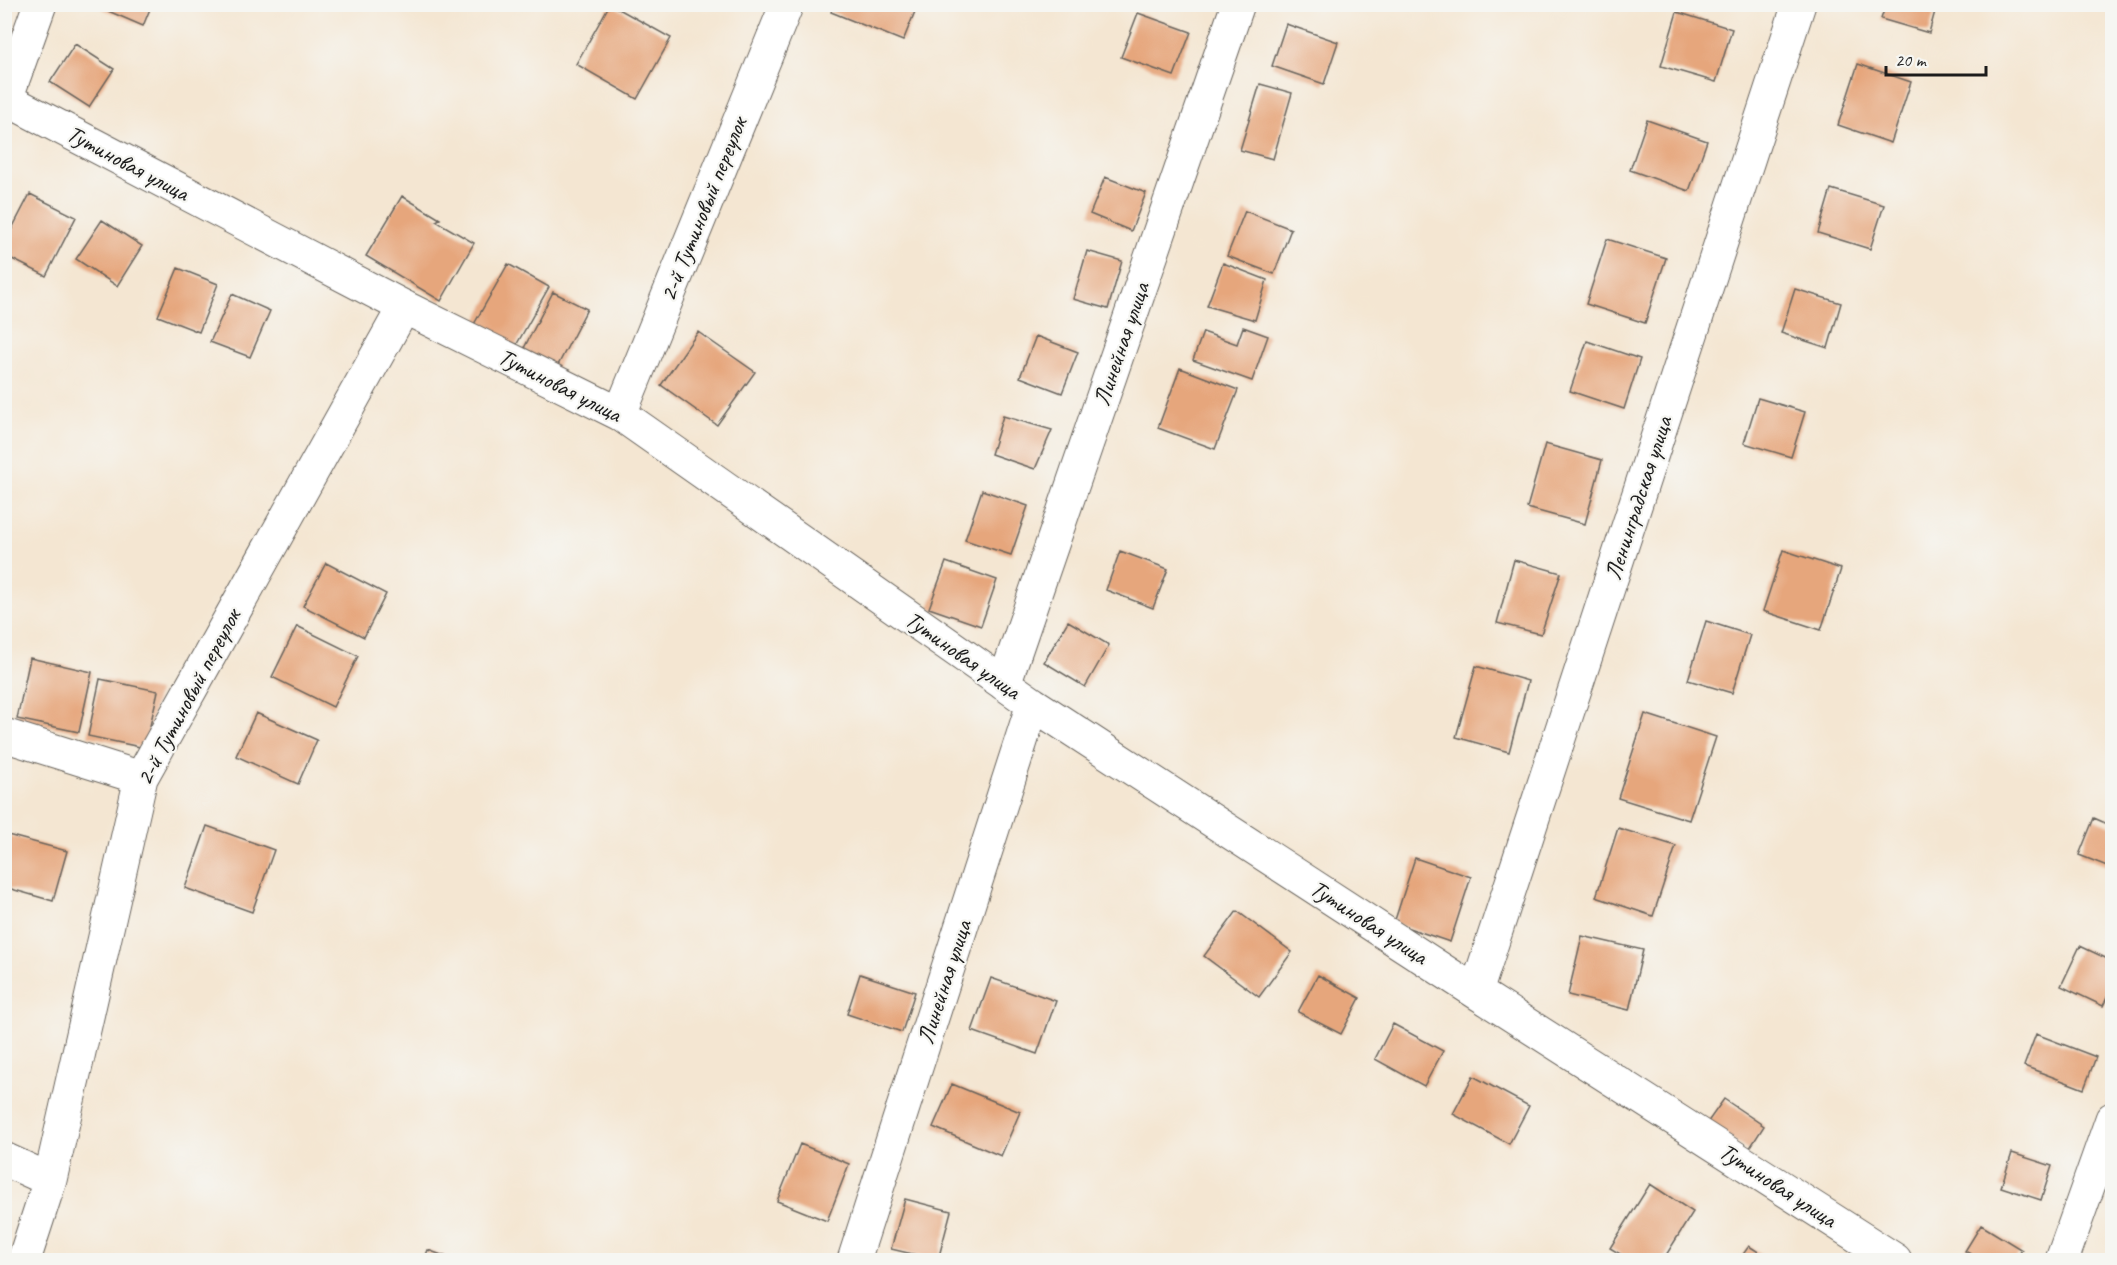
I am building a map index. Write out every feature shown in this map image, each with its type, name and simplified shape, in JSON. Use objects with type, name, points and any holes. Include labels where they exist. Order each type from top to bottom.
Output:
[{"type":"street","points":[[5,99],[40,4]]},
{"type":"street","name":"2-й Тутиновый переулок","points":[[620,414],[787,4]]},
{"type":"street","name":"Линейная улица","points":[[1004,684],[1238,4]]},
{"type":"street","name":"Ленинградская улица","points":[[1476,992],[1799,4]]},
{"type":"street","name":"Тутиновая улица","points":[[5,99],[404,307],[620,414],[1033,704],[1476,992],[1895,1260]]},
{"type":"street","name":"2-й Тутиновый переулок","points":[[24,1260],[50,1180],[141,778],[404,307]]},
{"type":"street","name":"Линейная улица","points":[[854,1260],[1033,704]]},
{"type":"street","points":[[4,735],[141,778]]},
{"type":"street","points":[[2062,1260],[2112,1119]]},
{"type":"street","points":[[4,1159],[50,1180]]},
{"type":"building","points":[[92,4],[152,4],[143,26]]},
{"type":"building","points":[[450,4],[470,4],[465,13]]},
{"type":"building","points":[[610,4],[671,38],[637,99],[576,64]]},
{"type":"building","points":[[834,4],[918,4],[903,41],[831,12]]},
{"type":"building","points":[[1886,4],[1937,4],[1929,33],[1881,19]]},
{"type":"building","points":[[1677,12],[1732,29],[1716,82],[1661,66]]},
{"type":"building","points":[[1138,13],[1191,32],[1174,76],[1121,57]]},
{"type":"building","points":[[1286,24],[1338,42],[1324,84],[1272,66]]},
{"type":"building","points":[[75,44],[114,69],[89,107],[50,82]]},
{"type":"building","points":[[1858,64],[1911,82],[1891,143],[1838,125]]},
{"type":"building","points":[[1260,84],[1292,93],[1273,159],[1240,150]]},
{"type":"building","points":[[1647,120],[1707,141],[1689,191],[1630,170]]},
{"type":"building","points":[[1105,177],[1146,193],[1131,231],[1090,214]]},
{"type":"building","points":[[1831,189],[1884,205],[1870,249],[1818,233]]},
{"type":"building","points":[[30,194],[76,217],[46,276],[4,255],[4,244]]},
{"type":"building","points":[[402,196],[440,219],[436,221],[474,243],[441,301],[366,256]]},
{"type":"building","points":[[1245,211],[1291,229],[1274,274],[1227,256]]},
{"type":"building","points":[[102,220],[142,246],[117,286],[76,259]]},
{"type":"building","points":[[1607,239],[1666,258],[1645,323],[1586,304]]},
{"type":"building","points":[[1087,251],[1122,261],[1108,309],[1073,299]]},
{"type":"building","points":[[1223,263],[1267,280],[1255,320],[1207,306]]},
{"type":"building","points":[[508,264],[549,287],[514,349],[473,326]]},
{"type":"building","points":[[178,268],[218,284],[199,332],[158,316]]},
{"type":"building","points":[[1795,289],[1841,303],[1828,348],[1781,333]]},
{"type":"building","points":[[553,292],[587,309],[556,369],[522,352]]},
{"type":"building","points":[[232,294],[270,311],[250,357],[210,342]]},
{"type":"building","points":[[1243,327],[1268,336],[1252,381],[1193,360],[1203,332],[1237,344]]},
{"type":"building","points":[[698,332],[755,372],[717,425],[661,385]]},
{"type":"building","points":[[1036,336],[1078,352],[1062,393],[1020,377]]},
{"type":"building","points":[[1587,341],[1640,359],[1624,409],[1570,391]]},
{"type":"building","points":[[1180,368],[1238,390],[1215,449],[1158,428]]},
{"type":"building","points":[[1758,398],[1805,412],[1791,457],[1744,443]]},
{"type":"building","points":[[1003,416],[1052,430],[1035,469],[991,454]]},
{"type":"building","points":[[1545,444],[1602,460],[1585,524],[1527,508]]},
{"type":"building","points":[[982,490],[1028,506],[1011,555],[965,540]]},
{"type":"building","points":[[1783,550],[1841,569],[1821,630],[1763,611]]},
{"type":"building","points":[[1120,551],[1168,569],[1153,608],[1106,590]]},
{"type":"building","points":[[1514,560],[1561,573],[1541,634],[1497,623]]},
{"type":"building","points":[[946,562],[997,580],[981,626],[929,608]]},
{"type":"building","points":[[326,563],[386,594],[364,637],[303,606]]},
{"type":"building","points":[[1068,621],[1109,645],[1085,687],[1044,662]]},
{"type":"building","points":[[1706,621],[1750,635],[1732,693],[1688,680]]},
{"type":"building","points":[[297,626],[358,656],[333,707],[272,677]]},
{"type":"building","points":[[30,658],[92,672],[79,732],[17,719]]},
{"type":"building","points":[[1476,666],[1528,681],[1509,752],[1456,737]]},
{"type":"building","points":[[100,679],[158,691],[145,748],[88,736]]},
{"type":"building","points":[[256,713],[317,740],[298,784],[236,756]]},
{"type":"building","points":[[1645,714],[1716,737],[1689,820],[1618,798]]},
{"type":"building","points":[[2094,818],[2112,826],[2112,868],[2079,855]]},
{"type":"building","points":[[207,826],[274,850],[252,912],[185,888]]},
{"type":"building","points":[[1618,828],[1676,846],[1653,916],[1596,897]]},
{"type":"building","points":[[4,834],[67,851],[53,901],[4,887]]},
{"type":"building","points":[[1415,858],[1471,877],[1450,942],[1394,923]]},
{"type":"building","points":[[1237,911],[1292,952],[1259,997],[1204,956]]},
{"type":"building","points":[[1582,936],[1643,950],[1629,1010],[1568,995]]},
{"type":"building","points":[[2080,946],[2112,961],[2112,987],[2103,1006],[2061,986]]},
{"type":"building","points":[[860,974],[915,992],[902,1032],[847,1014]]},
{"type":"building","points":[[1318,975],[1360,998],[1341,1034],[1298,1012]]},
{"type":"building","points":[[991,978],[1056,1001],[1037,1054],[972,1031]]},
{"type":"building","points":[[1393,1024],[1443,1051],[1424,1086],[1375,1059]]},
{"type":"building","points":[[2036,1034],[2096,1057],[2084,1089],[2024,1066]]},
{"type":"building","points":[[1473,1076],[1529,1106],[1509,1144],[1453,1114]]},
{"type":"building","points":[[952,1084],[1020,1112],[1001,1156],[933,1127]]},
{"type":"building","points":[[1724,1099],[1764,1126],[1748,1151],[1707,1123]]},
{"type":"building","points":[[800,1144],[849,1164],[827,1221],[777,1201]]},
{"type":"building","points":[[2012,1153],[2052,1166],[2041,1200],[2001,1187]]},
{"type":"building","points":[[1650,1184],[1693,1212],[1663,1260],[1630,1260],[1610,1248]]},
{"type":"building","points":[[905,1199],[951,1211],[938,1260],[891,1249]]},
{"type":"building","points":[[1981,1225],[2022,1250],[2015,1260],[1981,1260],[1965,1251]]},
{"type":"building","points":[[1749,1246],[1771,1260],[1739,1260]]},
{"type":"building","points":[[428,1250],[455,1260],[424,1260]]}]
